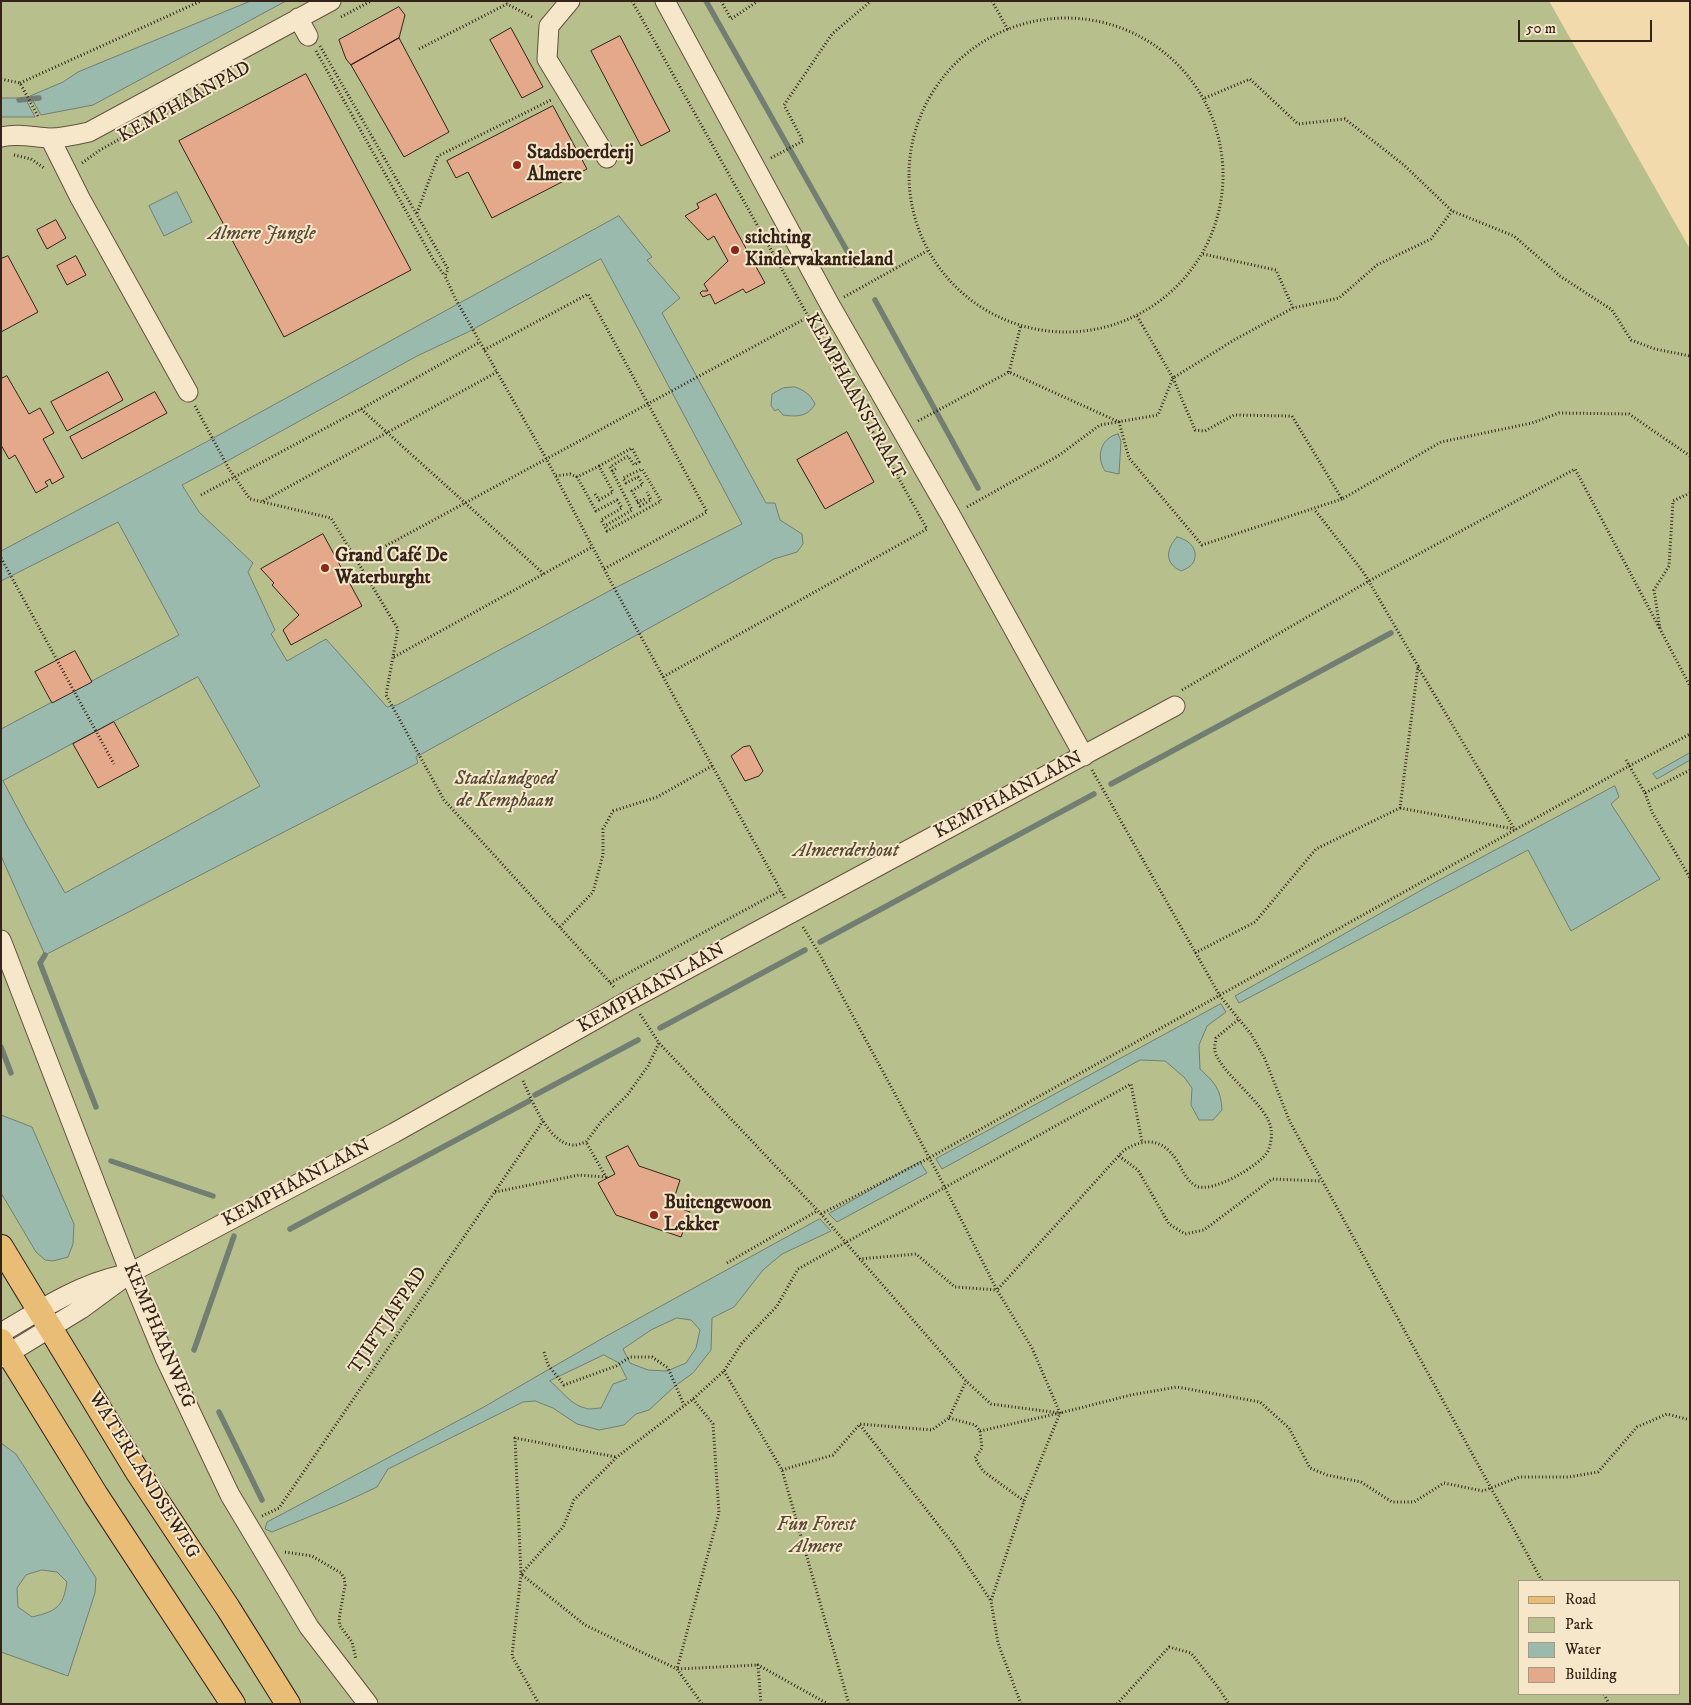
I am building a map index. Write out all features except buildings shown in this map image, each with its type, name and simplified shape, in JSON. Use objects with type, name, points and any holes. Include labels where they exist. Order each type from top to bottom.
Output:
[{"type":"main road","name":"WATERLANDSEWEG","points":[[1,1247],[138,1471],[228,1608],[288,1704]]},
{"type":"main road","points":[[3,1346],[96,1495],[233,1704]]},
{"type":"street","name":"KEMPHAANPAD","points":[[1,137],[11,135],[50,138],[89,132],[331,1]]},
{"type":"street","points":[[570,1],[549,26],[547,59],[607,158]]},
{"type":"street","name":"KEMPHAANSTRAAT","points":[[665,1],[830,305],[951,516],[1084,756]]},
{"type":"street","points":[[298,18],[310,34]]},
{"type":"street","points":[[50,138],[67,174],[188,392]]},
{"type":"street","name":"KEMPHAANLAAN","points":[[3,1346],[45,1319],[69,1293],[100,1280],[130,1273],[394,1133],[628,1001],[1173,708]]},
{"type":"street","name":"KEMPHAANWEG","points":[[1,940],[130,1273],[170,1367],[230,1495],[309,1627],[368,1704]]},
{"type":"path","points":[[1,79],[20,83],[201,1]]},
{"type":"path","points":[[338,19],[372,1]]},
{"type":"path","name":"KEMPHAANSTRAAT","points":[[632,1],[927,529],[663,677]]},
{"type":"path","points":[[721,1],[731,19],[758,1]]},
{"type":"path","points":[[781,152],[803,140],[784,105],[832,34],[872,1]]},
{"type":"path","points":[[992,1],[1008,30]]},
{"type":"path","points":[[418,49],[507,4],[549,26]]},
{"type":"path","points":[[1043,20],[1098,20],[1145,39],[1168,55],[1189,75],[1206,98],[1221,146],[1220,200],[1204,254],[1178,290],[1137,316],[1084,331],[1057,333],[1021,325],[994,316],[980,307],[954,286],[927,251],[912,207],[910,185],[910,162],[920,120],[929,98],[939,82],[969,52],[986,41],[1008,30],[1043,20]]},
{"type":"path","points":[[310,34],[448,269],[445,276]]},
{"type":"path","points":[[310,34],[433,259],[445,276],[455,298],[556,476],[592,547],[780,891],[820,955],[998,1290],[1032,1348],[1060,1413],[1024,1501],[992,1601],[998,1643],[1021,1704]]},
{"type":"path","points":[[1206,98],[1250,80],[1298,124],[1345,119],[1404,166],[1452,212],[1514,236],[1560,276],[1612,310],[1631,340],[1655,349],[1690,356]]},
{"type":"path","points":[[20,83],[39,118]]},
{"type":"path","name":"KEMPHAANPAD","points":[[67,174],[100,150],[212,88]]},
{"type":"path","points":[[416,214],[438,156],[567,92]]},
{"type":"path","points":[[13,154],[31,159],[54,178],[67,174]]},
{"type":"path","points":[[951,516],[1058,456],[1100,425],[1158,415],[1173,378],[1234,340],[1293,308],[1339,298],[1377,265],[1431,239],[1452,212]]},
{"type":"path","points":[[1204,254],[1276,270],[1293,308]]},
{"type":"path","points":[[484,350],[588,294],[649,403],[707,512],[604,568]]},
{"type":"path","points":[[1137,316],[1173,378],[1195,430],[1205,431],[1234,415],[1292,416],[1342,499]]},
{"type":"path","points":[[929,415],[1009,372],[1021,325]]},
{"type":"path","points":[[201,495],[361,409],[480,342]]},
{"type":"path","points":[[262,502],[497,372]]},
{"type":"path","points":[[358,561],[706,372]]},
{"type":"path","points":[[1009,372],[1119,422]]},
{"type":"path","points":[[188,392],[229,470],[250,498],[331,518],[398,629],[386,695],[432,778]]},
{"type":"path","points":[[361,409],[544,574]]},
{"type":"path","points":[[1119,422],[1129,458],[1202,545],[1342,499],[1441,442],[1532,423],[1559,413],[1629,414],[1690,456]]},
{"type":"path","points":[[577,477],[632,448],[639,462],[634,465],[628,456],[610,467],[632,510],[604,526]]},
{"type":"path","points":[[595,494],[599,500],[613,492],[599,466]]},
{"type":"path","points":[[612,471],[617,468]]},
{"type":"path","points":[[556,476],[570,474],[577,477],[596,511],[617,500],[622,508],[601,520],[607,532],[661,501],[642,469],[623,478],[626,483],[638,478],[643,484],[632,491],[640,506],[651,500],[647,492]]},
{"type":"path","points":[[1173,708],[1176,694],[1369,581],[1575,469],[1690,686]]},
{"type":"path","points":[[1660,629],[1654,590],[1668,566],[1672,501],[1690,493]]},
{"type":"path","points":[[637,502],[645,498]]},
{"type":"path","points":[[1314,509],[1369,581],[1515,830]]},
{"type":"path","points":[[394,658],[592,547]]},
{"type":"path","points":[[1,558],[114,764]]},
{"type":"path","points":[[1400,808],[1418,666]]},
{"type":"path","points":[[1060,1413],[991,1404],[966,1382],[821,1214],[929,1159],[1629,766],[1690,734]]},
{"type":"path","points":[[1084,756],[1220,996],[1251,1034],[1265,1059],[1290,1122],[1541,1580]]},
{"type":"path","points":[[1626,760],[1645,793],[1652,812],[1690,878]]},
{"type":"path","points":[[560,927],[594,892],[603,855],[603,829],[613,811],[657,797],[712,766]]},
{"type":"path","points":[[1645,793],[1690,770]]},
{"type":"path","points":[[1196,953],[1255,922],[1316,849],[1400,808],[1515,830]]},
{"type":"path","points":[[610,983],[780,891]]},
{"type":"path","points":[[998,1290],[1124,1150],[1135,1144],[1150,1141],[1162,1145],[1175,1158],[1186,1178],[1198,1187],[1214,1187],[1230,1180],[1249,1168],[1268,1152],[1272,1138],[1271,1126],[1263,1112],[1225,1070],[1214,1051],[1216,1038],[1239,1019]]},
{"type":"path","points":[[516,1064],[543,1121],[560,1140],[574,1145],[586,1142],[600,1122],[628,1094],[648,1066],[659,1043]]},
{"type":"path","points":[[521,1574],[563,1527],[574,1500],[617,1457],[693,1399],[724,1371],[742,1343],[777,1306],[798,1269],[1131,1084],[1142,1142]]},
{"type":"path","name":"TJIFTJAFPAD","points":[[247,1523],[279,1508],[543,1121]]},
{"type":"path","points":[[495,1192],[579,1175],[606,1177],[586,1142]]},
{"type":"path","points":[[1119,1156],[1138,1170],[1169,1224],[1186,1234],[1204,1230],[1272,1179],[1322,1181]]},
{"type":"path","points":[[727,1263],[817,1211]]},
{"type":"path","points":[[859,1259],[916,1254],[956,1287],[998,1290]]},
{"type":"path","points":[[544,1352],[548,1365],[564,1385],[616,1366],[630,1357],[652,1356],[668,1368],[684,1406]]},
{"type":"path","points":[[724,1371],[782,1470],[849,1704]]},
{"type":"path","points":[[860,1424],[932,1430],[949,1418],[966,1382]]},
{"type":"path","points":[[980,1431],[1131,1395],[1177,1387],[1260,1402],[1289,1428],[1310,1468],[1327,1475],[1361,1482],[1392,1502],[1414,1502],[1444,1483],[1483,1491],[1519,1477],[1569,1477],[1598,1472],[1637,1427],[1667,1414],[1690,1420]]},
{"type":"path","points":[[677,1669],[719,1512],[713,1424],[693,1399]]},
{"type":"path","points":[[949,1418],[976,1425],[980,1431],[982,1448],[976,1458],[982,1471],[1024,1501]]},
{"type":"path","points":[[782,1470],[833,1455],[860,1424]]},
{"type":"path","points":[[860,1424],[954,1545],[992,1601]]},
{"type":"path","points":[[539,1704],[512,1656],[521,1574],[515,1438],[617,1457]]},
{"type":"path","points":[[263,1549],[312,1556],[342,1573],[345,1585],[339,1619],[340,1626],[352,1642],[358,1665]]},
{"type":"path","points":[[521,1574],[585,1625],[677,1669],[758,1665],[828,1704]]},
{"type":"path","points":[[1117,1704],[1169,1647],[1190,1653],[1229,1704]]},
{"type":"path","points":[[758,1665],[761,1704]]},
{"type":"path","points":[[677,1669],[702,1704]]},
{"type":"green space","name":"Almeerderhout","points":[[1,1],[1549,1],[1690,249],[1690,1704],[1,1704]]},
{"type":"water","points":[[251,1],[286,1],[93,105],[41,115],[30,96],[63,82],[78,72]]},
{"type":"water","points":[[1,98],[25,98],[35,117],[1,117]]},
{"type":"water","points":[[177,192],[192,222],[164,236],[149,206]]},
{"type":"water","points":[[619,216],[652,257],[647,260],[680,298],[662,313],[766,503],[775,503],[780,520],[802,534],[803,544],[797,552],[774,559],[416,757],[418,763],[45,955],[1,856],[1,729],[179,635],[118,522],[1,581],[1,551],[206,442]],"holes":[[[601,259],[742,524],[611,590],[397,705],[387,707],[326,639],[287,661],[271,634],[275,630],[248,572],[253,563],[199,512],[182,485],[417,356],[468,332]],[[198,677],[260,786],[65,893],[3,781]]]},
{"type":"water","points":[[795,387],[809,395],[815,404],[812,408],[805,414],[797,416],[783,415],[778,409],[775,411],[771,406],[772,394],[783,388]]},
{"type":"water","points":[[1118,434],[1121,441],[1119,474],[1105,471],[1100,454],[1107,440]]},
{"type":"water","points":[[1177,537],[1188,542],[1195,552],[1193,563],[1181,571],[1175,568],[1168,555]]},
{"type":"water","points":[[1690,753],[1690,760],[1657,779],[1653,774]]},
{"type":"water","points":[[1615,786],[1619,797],[1611,804],[1660,879],[1571,931],[1528,850],[1239,1003],[1235,996],[1432,884]]},
{"type":"water","points":[[1221,1004],[1226,1012],[1207,1026],[1199,1045],[1200,1069],[1219,1091],[1222,1110],[1213,1120],[1199,1120],[1191,1105],[1192,1088],[1184,1077],[1165,1061],[1140,1060],[942,1169],[936,1159]]},
{"type":"water","points":[[1,1115],[32,1127],[74,1224],[73,1244],[68,1257],[53,1261],[45,1260],[36,1252],[1,1193]]},
{"type":"water","points":[[920,1162],[927,1173],[837,1222],[829,1214]]},
{"type":"water","points":[[820,1219],[831,1231],[782,1254],[763,1270],[734,1307],[712,1318],[711,1350],[693,1373],[675,1386],[649,1410],[636,1414],[624,1425],[599,1430],[577,1424],[553,1408],[535,1401],[523,1402],[388,1469],[377,1487],[272,1532],[265,1529],[267,1522],[482,1408],[603,1338]],"holes":[[[677,1318],[691,1320],[700,1330],[696,1348],[686,1363],[667,1371],[648,1370],[630,1363],[623,1349],[651,1330]],[[604,1355],[619,1363],[627,1379],[613,1384],[601,1408],[588,1409],[580,1406],[571,1401],[550,1381]]]},
{"type":"water","points":[[1,1443],[16,1454],[96,1578],[95,1593],[68,1676],[1,1652]],"holes":[[[42,1570],[57,1572],[67,1582],[63,1598],[57,1607],[47,1613],[32,1617],[18,1607],[17,1588],[26,1575]]]},
{"type":"waterway","points":[[706,1],[855,265]]},
{"type":"waterway","points":[[19,100],[39,98]]},
{"type":"waterway","points":[[875,300],[978,488]]},
{"type":"waterway","points":[[1111,784],[1391,633]]},
{"type":"waterway","points":[[820,942],[1094,794]]},
{"type":"waterway","points":[[660,1028],[805,950]]},
{"type":"waterway","points":[[45,955],[40,963],[96,1107]]},
{"type":"waterway","points":[[535,1095],[638,1040]]},
{"type":"waterway","points":[[1,1047],[11,1073]]},
{"type":"waterway","points":[[290,1229],[529,1101]]},
{"type":"waterway","points":[[111,1161],[213,1196]]},
{"type":"waterway","points":[[194,1350],[234,1236]]},
{"type":"waterway","points":[[219,1412],[262,1500]]},
{"type":"place","name":"Stadsboerderij Almere","points":[[517,165]]},
{"type":"place","name":"stichting Kindervakantieland","points":[[735,250]]},
{"type":"place","name":"Grand Café De Waterburght","points":[[325,568]]},
{"type":"place","name":"Buitengewoon Lekker","points":[[654,1215]]},
{"type":"park label","name":"Almere Jungle","points":[[262,235]]},
{"type":"park label","name":"Stadslandgoed de Kemphaan","points":[[505,791]]},
{"type":"park label","name":"Fun Forest Almere","points":[[816,1537]]}]
